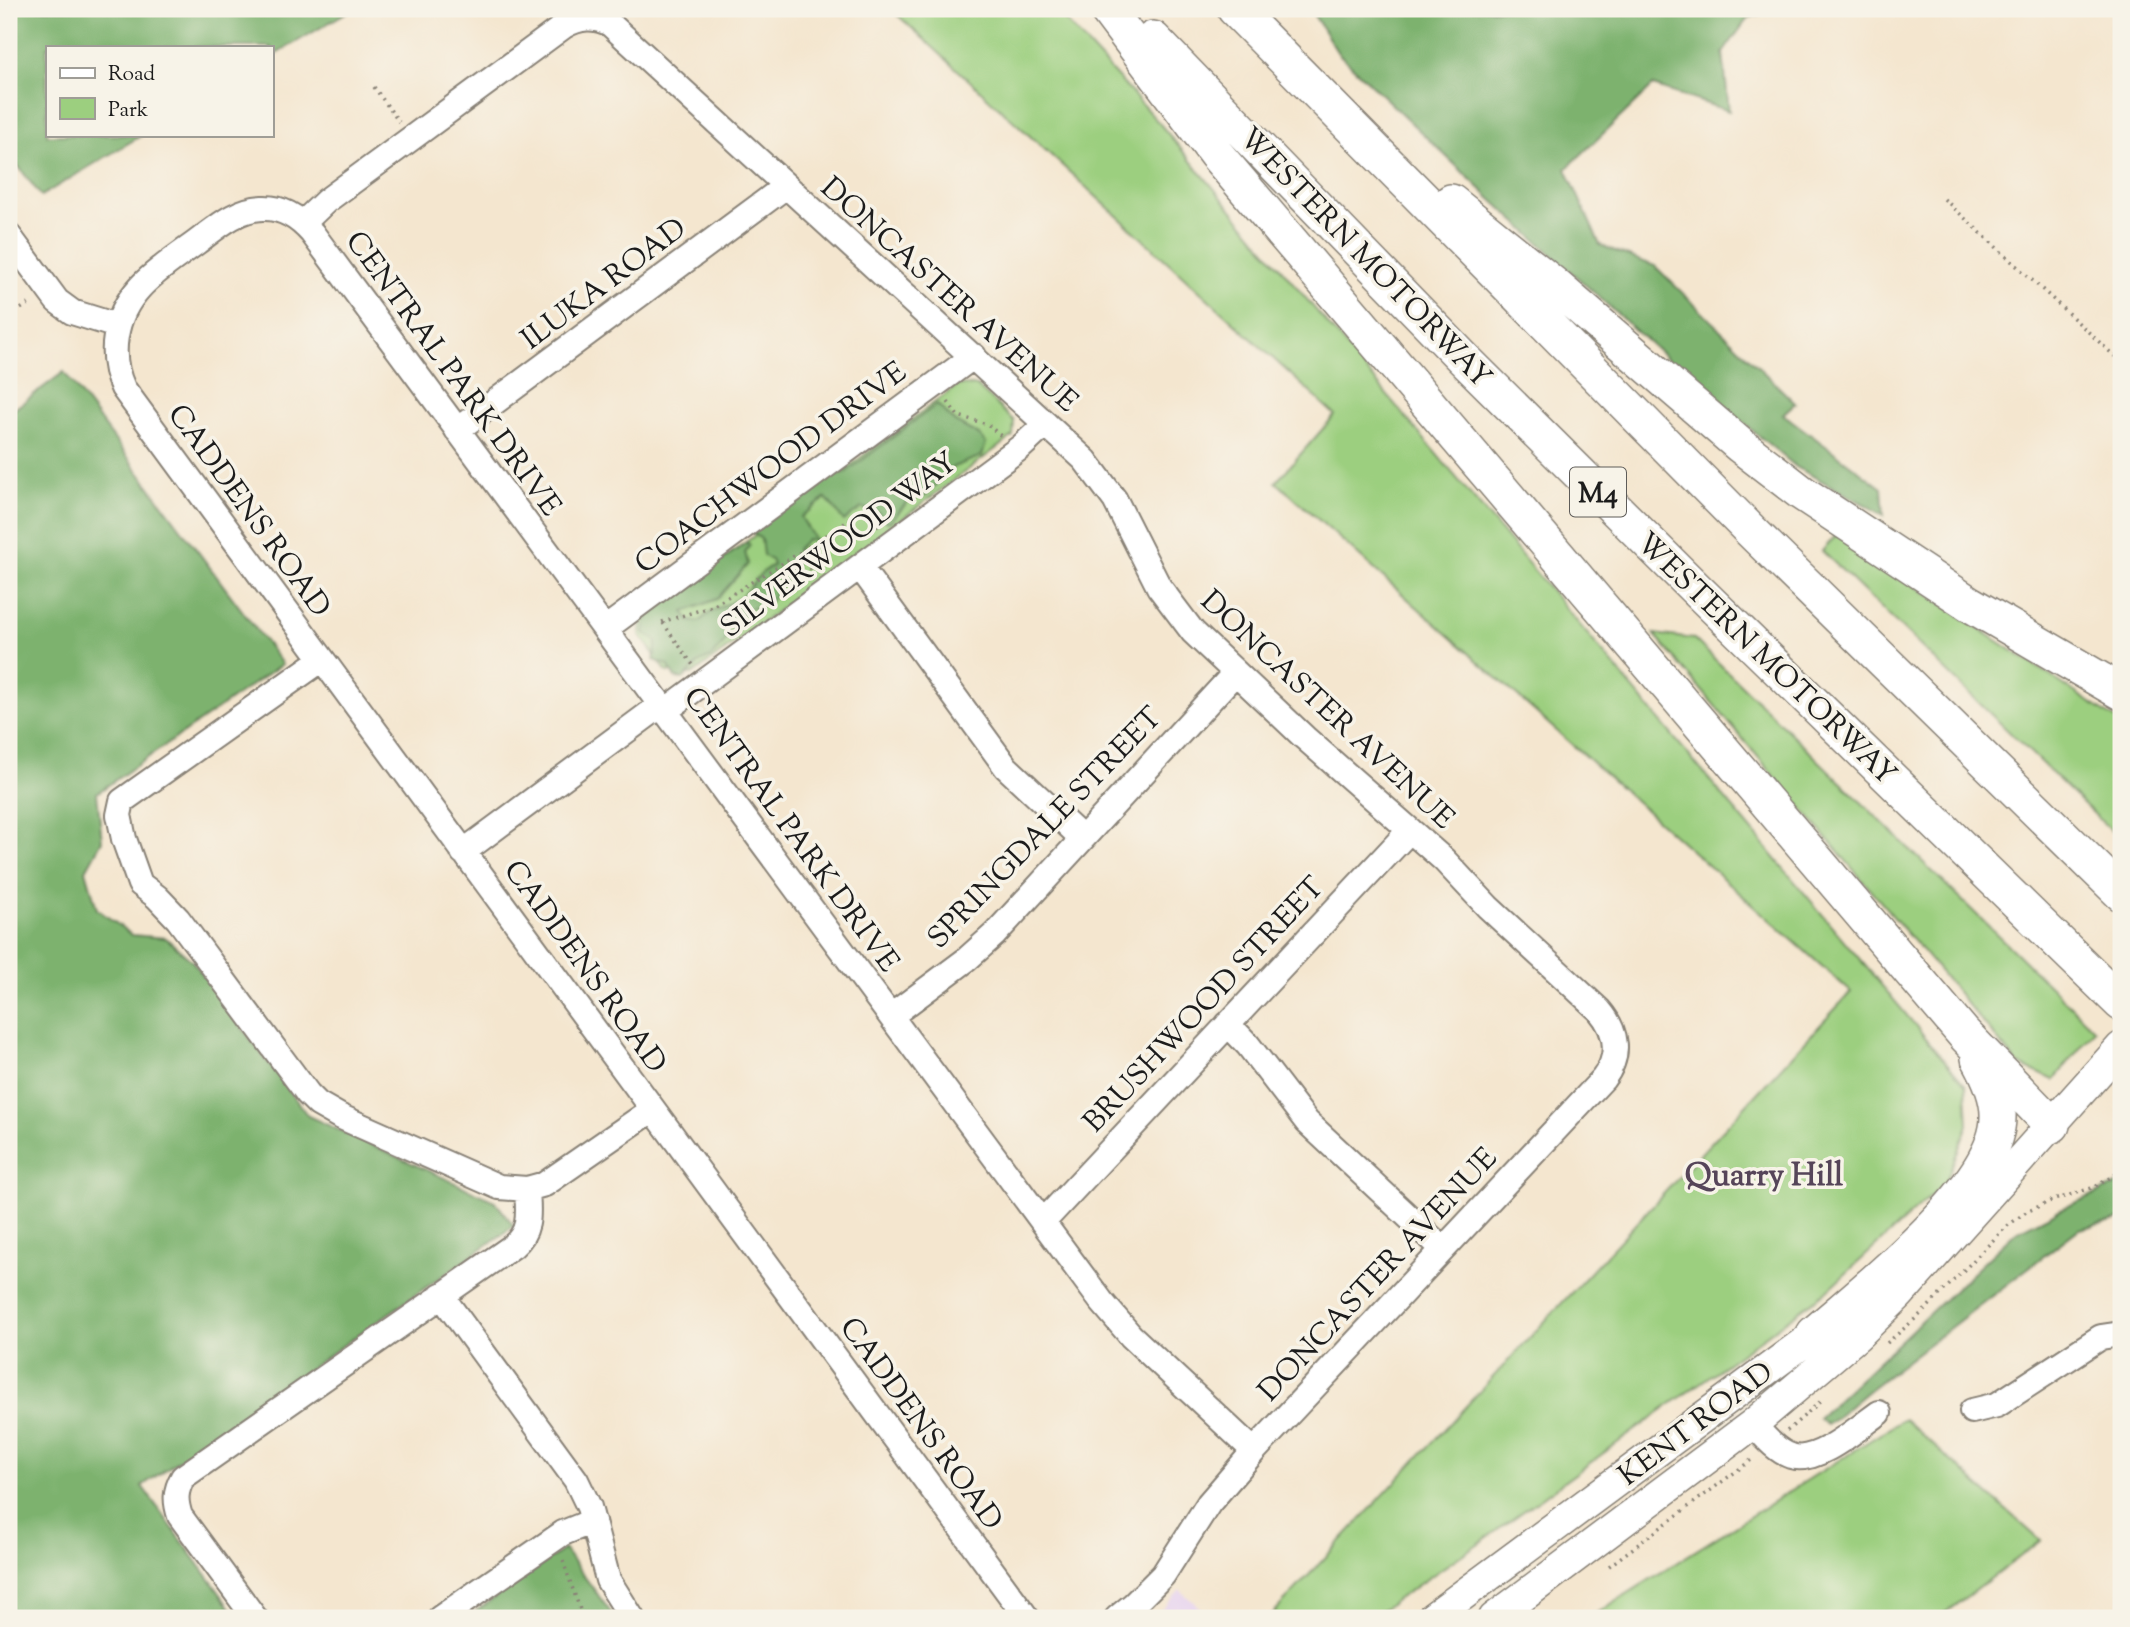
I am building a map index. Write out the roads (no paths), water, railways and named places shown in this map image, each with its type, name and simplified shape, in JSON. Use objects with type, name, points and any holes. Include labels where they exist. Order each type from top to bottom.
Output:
[{"type":"highway","points":[[1107,9],[1216,154],[1964,1034],[2053,1125]]},
{"type":"highway","name":"WESTERN MOTORWAY","points":[[1124,9],[1462,357],[2121,1003]]},
{"type":"highway","name":"M4","points":[[1235,9],[1752,531],[2121,893]]},
{"type":"highway","points":[[1320,97],[1554,285],[1680,395],[1802,493],[1970,604],[2121,692]]},
{"type":"highway","points":[[1814,1334],[1952,1208],[1987,1154],[1995,1137],[1998,1119],[1996,1100],[1989,1077],[1964,1034]]},
{"type":"main road","name":"KENT ROAD","points":[[1494,1618],[1753,1424],[1857,1336],[1899,1295],[2121,1047]]},
{"type":"main road","name":"KENT ROAD","points":[[1432,1618],[1958,1229]]},
{"type":"street","name":"DONCASTER AVENUE","points":[[303,223],[326,201],[556,31],[591,14],[602,20],[618,30],[1085,460],[1128,522],[1159,587],[1194,632],[1235,673],[1454,870],[1488,907],[1599,1010],[1610,1024],[1616,1044],[1613,1064],[1603,1079],[1254,1451],[1209,1503],[1163,1575],[1116,1618]]},
{"type":"street","name":"ILUKA ROAD","points":[[457,430],[786,186]]},
{"type":"street","points":[[9,236],[57,301],[116,335],[126,303],[139,286],[234,215],[256,208],[268,208],[284,212],[303,223]]},
{"type":"street","name":"CENTRAL PARK DRIVE","points":[[303,223],[1120,1324],[1254,1451]]},
{"type":"street","name":"CADDENS ROAD","points":[[116,335],[116,371],[128,396],[1027,1618]]},
{"type":"street","name":"COACHWOOD DRIVE","points":[[605,629],[974,356]]},
{"type":"street","name":"SILVERWOOD WAY","points":[[463,852],[860,568],[1021,447],[1046,424]]},
{"type":"street","points":[[860,568],[996,754],[1082,838]]},
{"type":"street","points":[[321,660],[122,801],[119,815],[124,839],[140,884],[163,902],[178,919],[318,1104],[338,1116],[494,1185],[527,1189],[553,1179],[652,1110]]},
{"type":"street","name":"SPRINGDALE STREET","points":[[891,1016],[980,948],[1235,673]]},
{"type":"street","name":"BRUSHWOOD STREET","points":[[1043,1222],[1410,830]]},
{"type":"street","points":[[1228,1024],[1248,1045],[1307,1122],[1443,1249]]},
{"type":"street","points":[[254,1618],[180,1516],[176,1499],[179,1484],[189,1472],[521,1238],[528,1222],[527,1189]]},
{"type":"street","points":[[441,1295],[576,1480],[593,1521],[608,1580],[632,1618]]},
{"type":"street","points":[[1972,1411],[1997,1405],[2101,1337],[2121,1334]]},
{"type":"street","points":[[1753,1424],[1772,1444],[1790,1456],[1801,1458],[1821,1452],[1879,1413]]},
{"type":"street","points":[[440,1618],[563,1533],[593,1521]]},
{"type":"district","name":"Quarry Hill","points":[[1764,1174]]}]
